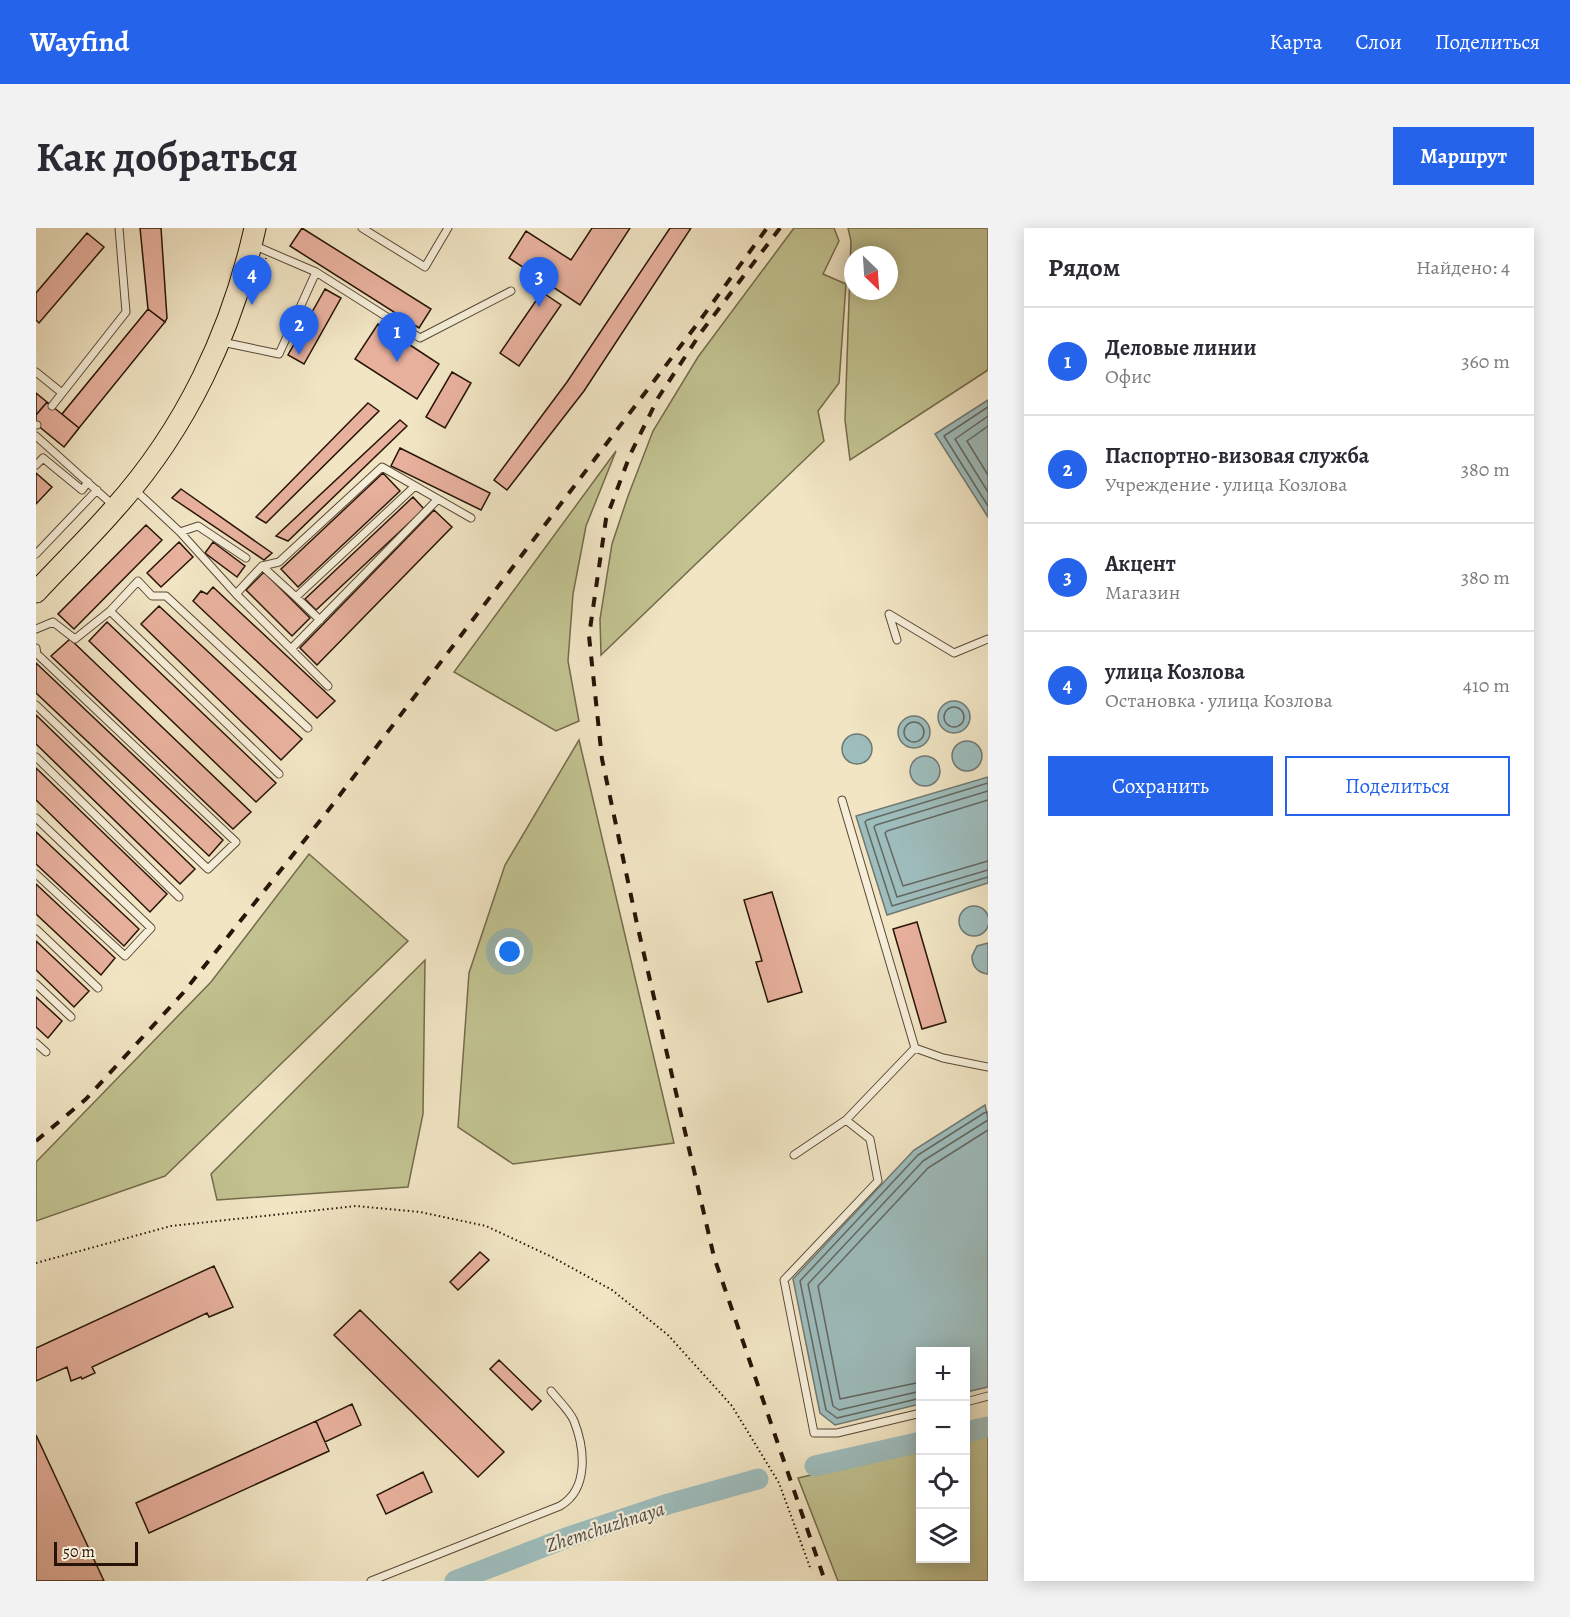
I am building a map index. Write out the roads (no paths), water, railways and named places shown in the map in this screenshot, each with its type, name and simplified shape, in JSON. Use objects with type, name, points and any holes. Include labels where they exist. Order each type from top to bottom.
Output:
[{"type":"main road","points":[[36,592],[116,508],[183,417],[220,341],[241,286],[253,236]]},
{"type":"lane","points":[[52,406],[126,312],[119,228]]},
{"type":"lane","points":[[362,228],[424,267],[448,228]]},
{"type":"lane","points":[[253,236],[316,272],[420,338],[511,291]]},
{"type":"lane","points":[[220,341],[279,354],[316,272]]},
{"type":"lane","points":[[36,372],[62,393]]},
{"type":"lane","points":[[36,436],[116,508]]},
{"type":"lane","points":[[36,465],[43,458],[82,490],[88,482]]},
{"type":"lane","points":[[236,594],[262,566],[279,562],[382,467],[471,518]]},
{"type":"lane","points":[[296,597],[415,486]]},
{"type":"lane","points":[[132,488],[180,532],[236,594],[328,686]]},
{"type":"lane","points":[[36,554],[97,490]]},
{"type":"lane","points":[[291,649],[438,499]]},
{"type":"lane","points":[[180,532],[198,526],[246,558]]},
{"type":"lane","points":[[262,566],[320,620]]},
{"type":"lane","points":[[36,629],[53,622],[75,639],[110,611],[138,581],[152,596],[166,596],[308,728]]},
{"type":"lane","points":[[110,611],[279,774]]},
{"type":"lane","points":[[897,640],[889,614],[954,652],[988,639]]},
{"type":"lane","points":[[36,648],[37,654],[236,842],[208,869],[36,705]]},
{"type":"lane","points":[[36,757],[179,897]]},
{"type":"lane","points":[[842,800],[915,1048]]},
{"type":"lane","points":[[36,818],[151,928],[125,956],[36,874]]},
{"type":"lane","points":[[36,929],[98,988]]},
{"type":"lane","points":[[36,984],[71,1017]]},
{"type":"lane","points":[[36,1043],[46,1052]]},
{"type":"lane","points":[[915,1048],[943,1058],[988,1067]]},
{"type":"lane","points":[[794,1155],[846,1120],[915,1048]]},
{"type":"lane","points":[[846,1120],[870,1139],[878,1182],[784,1280],[814,1433],[837,1433],[916,1414]]},
{"type":"lane","points":[[371,1581],[571,1500],[581,1478],[583,1457],[573,1419],[551,1391]]},
{"type":"lane","points":[[970,1401],[988,1396]]},
{"type":"water","points":[[988,400],[988,517],[935,434]]},
{"type":"water","points":[[954,701],[965,706],[970,717],[965,728],[954,733],[943,728],[938,717],[943,706]]},
{"type":"water","points":[[914,716],[925,721],[930,732],[925,743],[914,748],[903,743],[898,732],[903,721]]},
{"type":"water","points":[[857,734],[868,738],[872,749],[868,760],[857,764],[846,760],[842,749],[846,738]]},
{"type":"water","points":[[967,741],[978,745],[982,756],[978,767],[967,771],[956,767],[952,756],[956,745]]},
{"type":"water","points":[[925,756],[936,760],[940,771],[936,782],[925,786],[914,782],[910,771],[914,760]]},
{"type":"water","points":[[988,777],[988,883],[887,915],[856,816]]},
{"type":"water","points":[[974,906],[985,910],[989,921],[985,932],[974,936],[963,932],[959,921],[963,910]]},
{"type":"water","points":[[988,943],[987,974],[976,968],[972,956],[977,946]]},
{"type":"water","points":[[985,1105],[988,1119],[988,1387],[970,1391],[970,1347],[916,1347],[916,1405],[835,1425],[820,1413],[793,1279],[914,1150]]},
{"type":"waterway","name":"Zhemchuzhnaya","points":[[970,1431],[988,1427]]},
{"type":"waterway","name":"Zhemchuzhnaya","points":[[815,1466],[916,1443]]},
{"type":"waterway","name":"Zhemchuzhnaya","points":[[455,1581],[566,1538],[668,1504],[758,1479]]},
{"type":"railway","points":[[36,1141],[86,1099],[183,993],[327,812],[698,323],[767,228]]},
{"type":"railway","points":[[780,228],[702,331],[658,398],[630,455],[606,519],[589,636],[602,759],[637,924],[714,1257],[825,1581]]},
{"type":"place","name":"улица Козлова","points":[[252,305]]},
{"type":"place","name":"Акцент","points":[[539,307]]},
{"type":"place","name":"Паспортно-визовая служба","points":[[299,355]]},
{"type":"place","name":"Деловые линии","points":[[397,362]]}]
